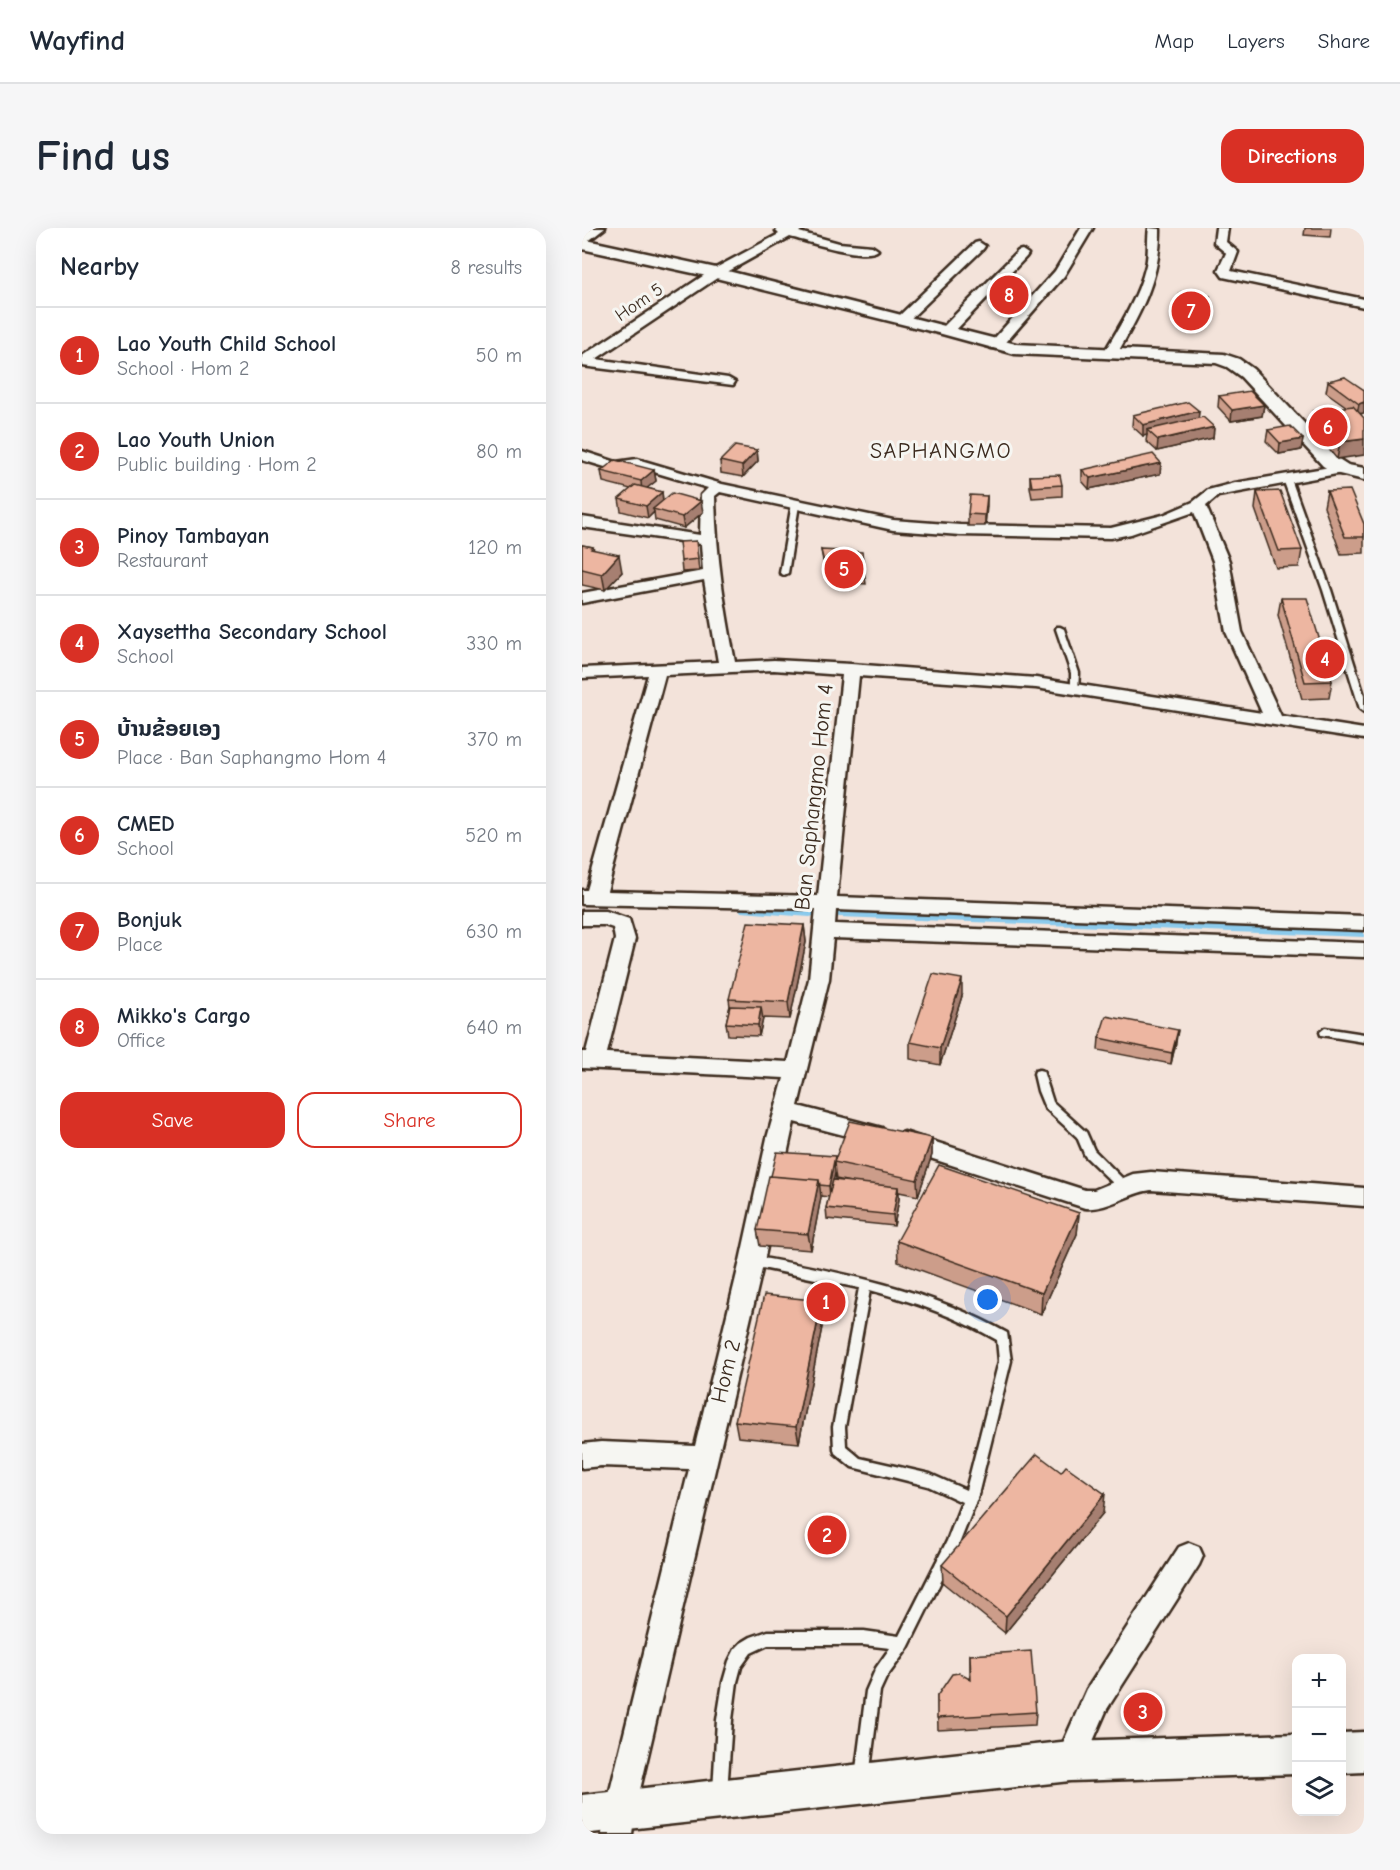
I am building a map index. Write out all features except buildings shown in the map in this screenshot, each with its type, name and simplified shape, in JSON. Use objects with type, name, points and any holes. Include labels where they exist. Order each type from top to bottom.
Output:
[{"type":"street","points":[[582,243],[598,228]]},
{"type":"street","points":[[772,228],[793,230],[838,246],[873,250]]},
{"type":"street","points":[[996,345],[1060,273],[1087,228]]},
{"type":"street","points":[[1222,228],[1220,243],[1232,252],[1224,270],[1227,274],[1364,303]]},
{"type":"street","points":[[1110,354],[1142,296],[1155,258],[1154,229]]},
{"type":"street","name":"Hom 5","points":[[583,361],[716,273],[793,230]]},
{"type":"street","points":[[582,243],[716,273],[948,330],[1015,349],[1201,356],[1233,363],[1247,373],[1330,462],[1342,469],[1364,474]]},
{"type":"street","points":[[903,319],[979,246]]},
{"type":"street","points":[[948,330],[1022,254]]},
{"type":"street","points":[[583,361],[728,382]]},
{"type":"street","points":[[582,455],[615,466],[637,463],[717,487],[731,488],[795,505],[893,525],[960,530],[1111,533],[1126,531],[1168,518],[1198,505],[1213,494],[1235,487],[1342,469]]},
{"type":"street","points":[[717,487],[708,495],[708,541],[711,574],[727,665]]},
{"type":"street","points":[[1198,505],[1221,561],[1234,632],[1273,718]]},
{"type":"street","points":[[582,522],[708,541]]},
{"type":"street","points":[[582,598],[711,574]]},
{"type":"street","points":[[582,673],[727,665],[851,669],[1075,688],[1273,718],[1364,735]]},
{"type":"street","points":[[658,669],[589,897],[827,903],[1364,923]]},
{"type":"street","name":"Ban Saphangmo Hom 4","points":[[824,930],[851,669]]},
{"type":"street","points":[[582,918],[606,918],[622,924],[625,939],[588,1061],[798,1071]]},
{"type":"street","points":[[824,930],[1364,950]]},
{"type":"street","name":"Hom 2","points":[[606,1820],[704,1458],[819,979],[824,930]]},
{"type":"street","points":[[786,1111],[911,1143],[1084,1199],[1095,1200],[1123,1186],[1151,1181],[1364,1197]]},
{"type":"street","points":[[582,1456],[601,1454],[704,1458]]},
{"type":"street","points":[[1070,1761],[1097,1699],[1189,1556]]},
{"type":"street","points":[[1346,1753],[1364,1752]]},
{"type":"street","points":[[606,1820],[719,1798],[1070,1761],[1292,1754]]},
{"type":"lane","points":[[1287,479],[1327,590],[1364,709]]},
{"type":"lane","points":[[784,573],[795,505]]},
{"type":"lane","points":[[1060,629],[1075,673],[1075,688]]},
{"type":"lane","points":[[1325,1032],[1364,1038]]},
{"type":"lane","points":[[1040,1074],[1043,1091],[1049,1105],[1082,1135],[1089,1153],[1123,1186]]},
{"type":"lane","points":[[752,1261],[818,1273],[909,1297],[980,1322],[1003,1337],[1005,1361],[970,1499],[952,1544],[903,1643],[881,1673],[873,1691],[862,1783]]},
{"type":"lane","points":[[865,1286],[839,1427],[840,1449],[857,1463],[930,1480],[970,1499]]},
{"type":"lane","points":[[719,1798],[728,1698],[739,1656],[747,1647],[755,1641],[768,1638],[864,1638],[903,1643]]},
{"type":"waterway","points":[[748,907],[810,910]]},
{"type":"waterway","points":[[839,910],[1364,930]]},
{"type":"place","name":"Mikko's Cargo","points":[[1009,295]]},
{"type":"place","name":"Bonjuk","points":[[1191,311]]},
{"type":"place","name":"CMED","points":[[1328,427]]},
{"type":"place","name":"ບ້ານຂ້ອຍເອງ","points":[[844,569]]},
{"type":"place","name":"Xaysettha Secondary School","points":[[1325,659]]},
{"type":"place","name":"Lao Youth Child School","points":[[826,1302]]},
{"type":"place","name":"Lao Youth Union","points":[[827,1535]]},
{"type":"place","name":"Pinoy Tambayan","points":[[1143,1712]]},
{"type":"district","name":"SAPHANGMO","points":[[941,450]]}]
